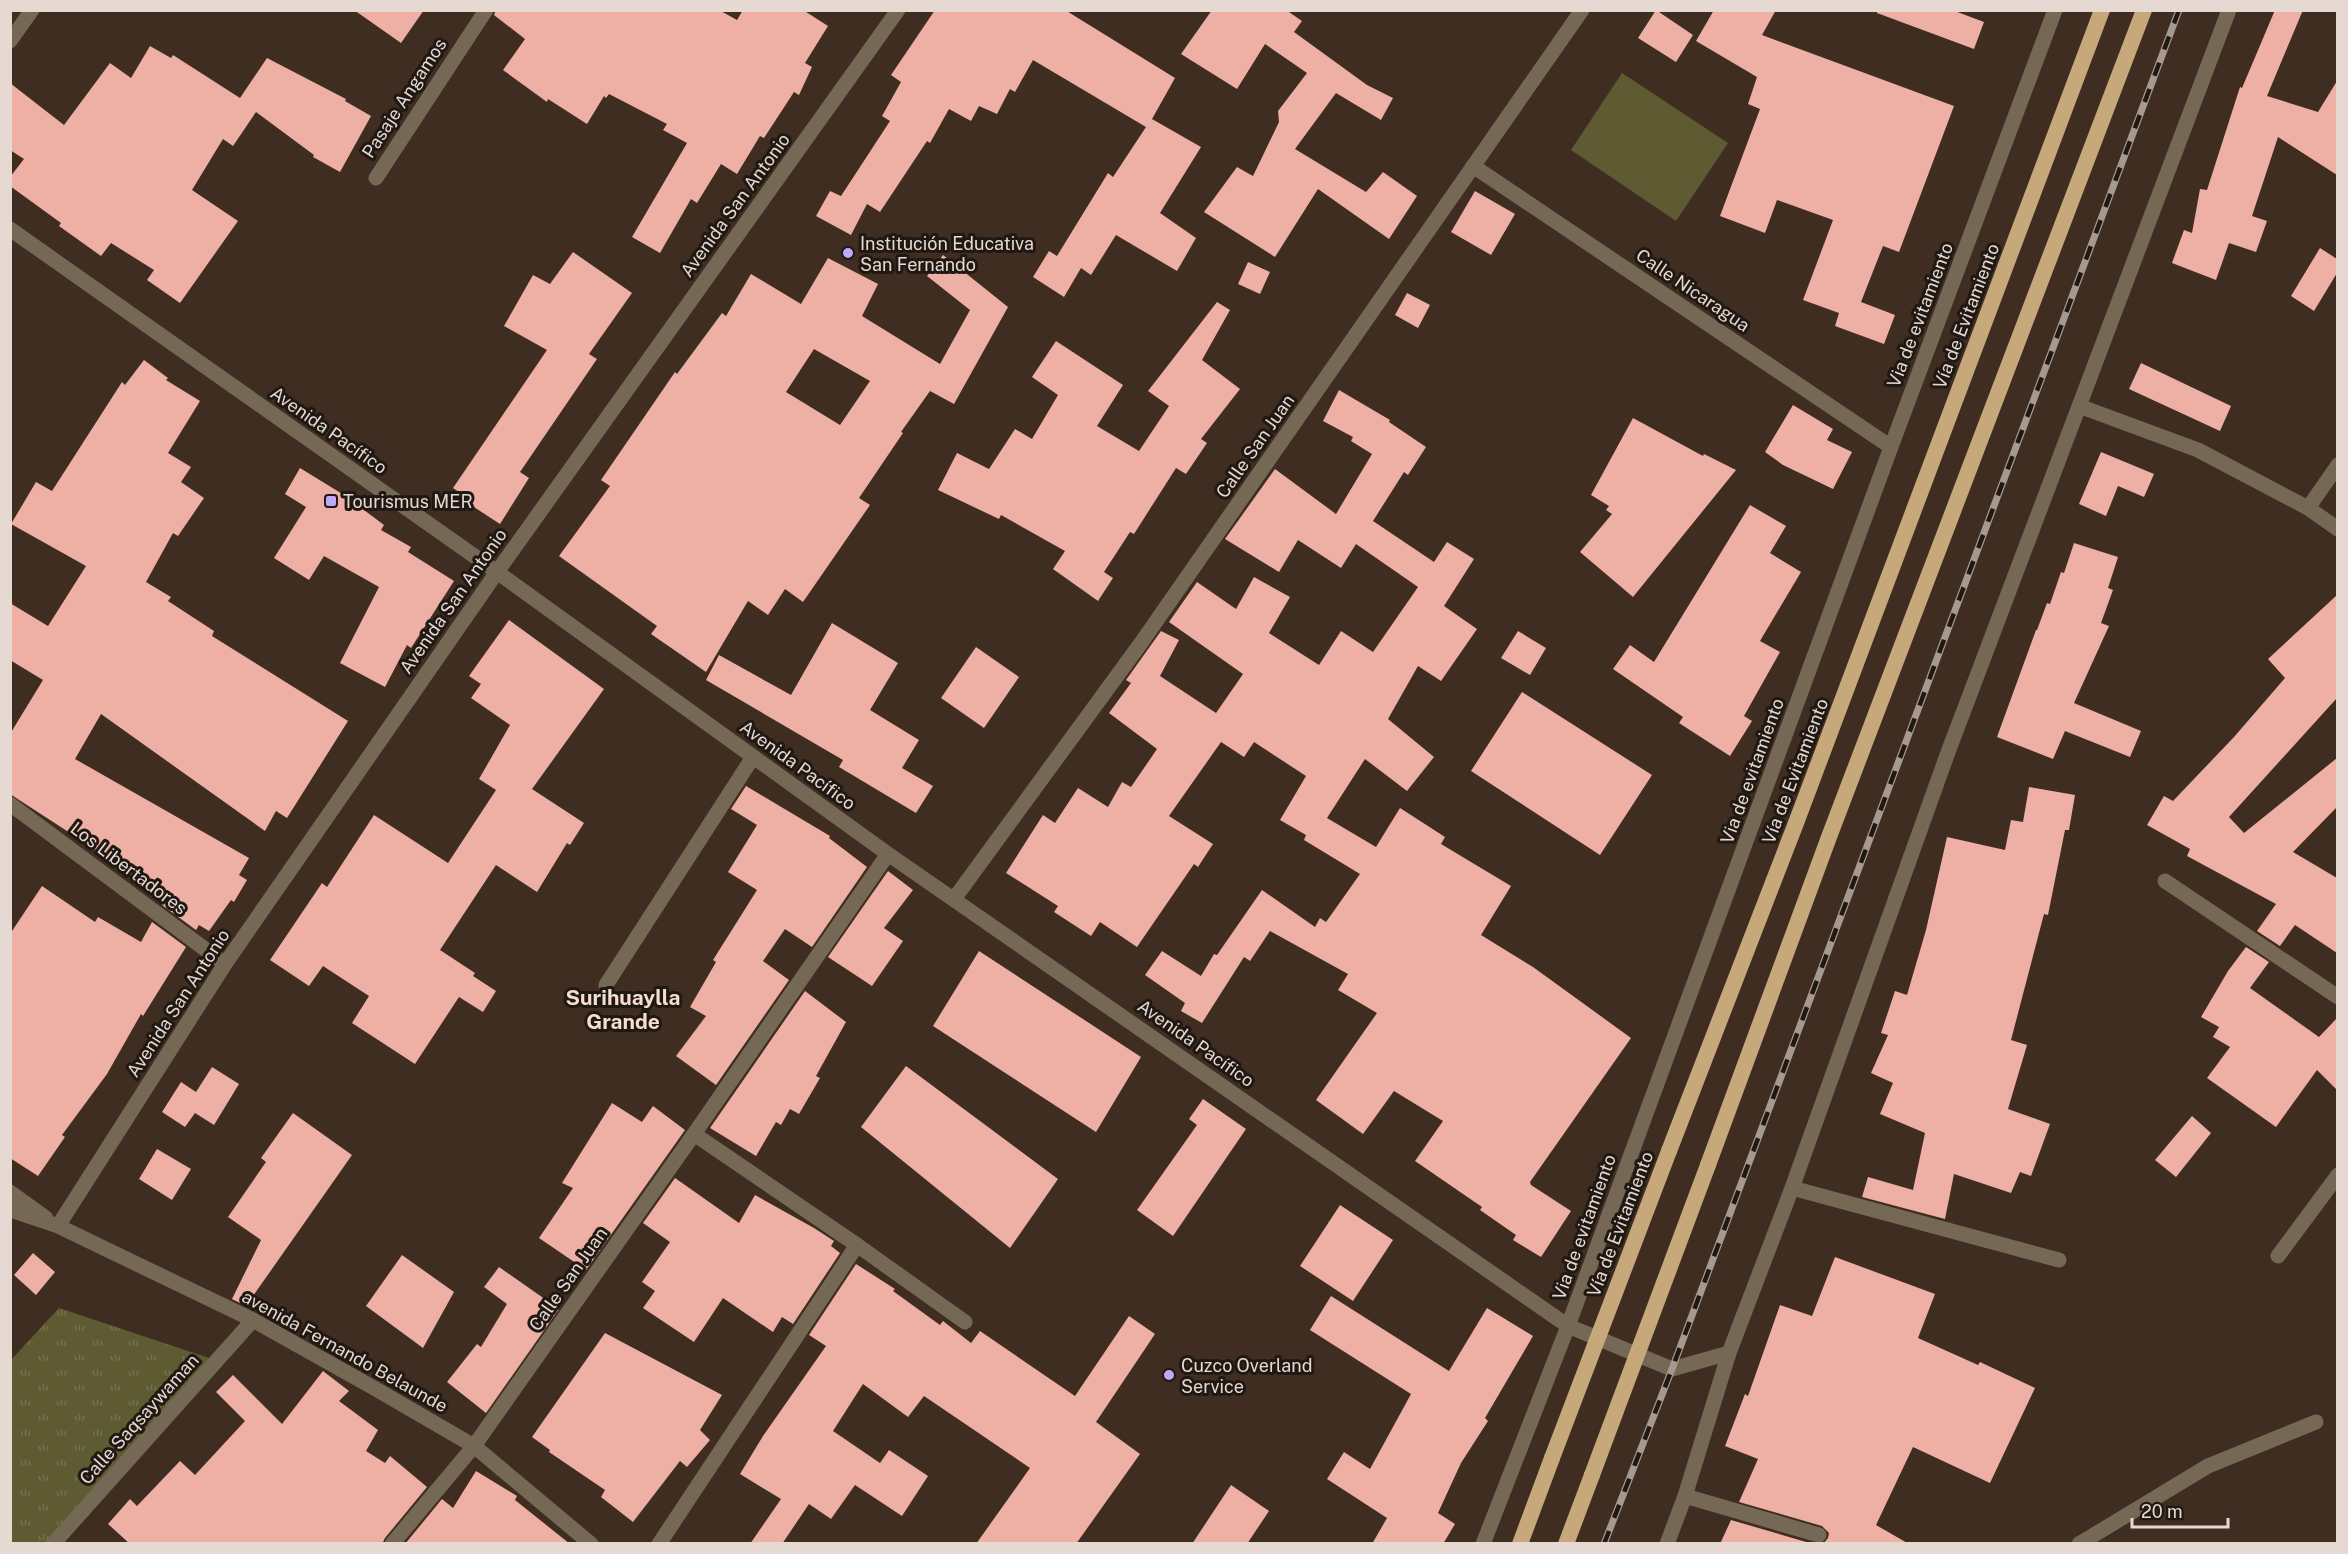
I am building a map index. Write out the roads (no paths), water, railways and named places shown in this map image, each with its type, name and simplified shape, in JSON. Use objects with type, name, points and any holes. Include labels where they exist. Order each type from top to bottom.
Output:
[{"type":"highway","name":"Vía de Evitamiento","points":[[1521,1544],[1669,1151],[1813,779],[2102,10]]},
{"type":"highway","points":[[1566,1544],[1829,837],[2144,10]]},
{"type":"street","points":[[10,41],[32,10]]},
{"type":"street","name":"Pasaje Angamos","points":[[376,178],[486,10]]},
{"type":"street","name":"Avenida San Antonio","points":[[58,1226],[225,964],[497,572],[898,10]]},
{"type":"street","name":"Calle San Juan","points":[[954,899],[1141,643],[1582,10]]},
{"type":"street","name":"Via de evitamiento","points":[[1483,1544],[1568,1326],[1891,447],[2055,10]]},
{"type":"street","points":[[1667,1544],[1729,1353],[1792,1188],[1947,755],[2229,10]]},
{"type":"street","name":"Calle Nicaragua","points":[[1473,166],[1891,447]]},
{"type":"street","name":"Avenida Pacífico","points":[[10,229],[497,572],[888,854],[1568,1326],[1672,1369],[1729,1353]]},
{"type":"street","points":[[2079,406],[2198,450],[2308,508],[2337,529]]},
{"type":"street","points":[[2308,508],[2337,465]]},
{"type":"street","points":[[606,985],[753,757]]},
{"type":"street","name":"Los Libertadores","points":[[10,804],[225,964]]},
{"type":"street","name":"Calle San Juan","points":[[392,1544],[474,1446],[888,854]]},
{"type":"street","points":[[2165,881],[2337,997]]},
{"type":"street","points":[[694,1134],[965,1322]]},
{"type":"street","points":[[2278,1256],[2337,1175]]},
{"type":"street","points":[[1792,1188],[2059,1260]]},
{"type":"street","points":[[10,1192],[58,1226]]},
{"type":"street","points":[[10,1210],[58,1226]]},
{"type":"street","name":"avenida Fernando Belaunde","points":[[58,1226],[254,1320],[474,1446],[591,1544]]},
{"type":"street","points":[[659,1544],[857,1245]]},
{"type":"street","name":"Calle Saqsaywaman","points":[[53,1544],[254,1320]]},
{"type":"street","points":[[2079,1544],[2208,1466],[2316,1422]]},
{"type":"street","points":[[1684,1496],[1819,1535]]},
{"type":"railway","points":[[1604,1544],[1672,1369],[2179,10]]},
{"type":"place","name":"Institución Educativa San Fernando","points":[[848,253]]},
{"type":"place","name":"Tourismus MER","points":[[331,501]]},
{"type":"place","name":"Cuzco Overland Service","points":[[1169,1375]]},
{"type":"district","name":"Surihuaylla Grande","points":[[623,1009]]}]
